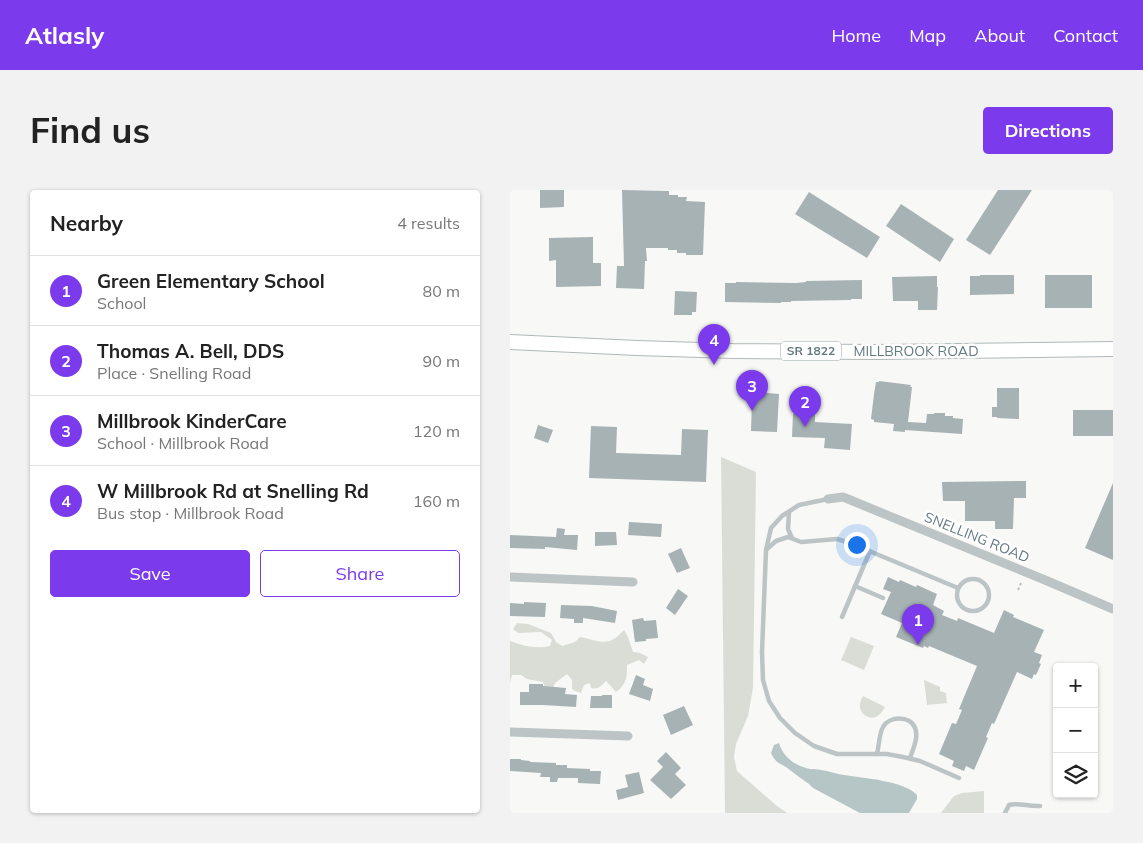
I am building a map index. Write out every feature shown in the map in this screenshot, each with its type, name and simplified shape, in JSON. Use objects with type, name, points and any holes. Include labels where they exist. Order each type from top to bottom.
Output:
[{"type":"main road","name":"MILLBROOK ROAD","points":[[510,342],[733,352],[1113,349]]},
{"type":"street","name":"SNELLING ROAD","points":[[828,499],[843,497],[1113,609]]},
{"type":"street","points":[[510,577],[633,582]]},
{"type":"street","points":[[510,732],[628,736]]},
{"type":"lane","points":[[828,499],[799,505],[782,516],[771,528],[766,550],[762,652],[763,680],[769,701],[780,718],[795,733],[814,746],[837,754],[887,754],[910,758],[959,778]]},
{"type":"lane","points":[[789,512],[788,529],[792,538]]},
{"type":"lane","points":[[766,550],[776,541],[788,537],[801,542],[838,539],[958,588]]},
{"type":"lane","points":[[842,617],[870,551]]},
{"type":"lane","points":[[971,578],[981,580],[990,593],[987,604],[979,610],[973,611],[963,608],[957,599],[958,588],[971,578]]},
{"type":"lane","points":[[855,586],[883,598]]},
{"type":"lane","points":[[877,754],[881,731],[884,726],[888,722],[900,718],[910,721],[916,729],[910,758]]},
{"type":"lane","points":[[1006,813],[1009,805],[1013,803],[1032,807],[1040,806]]},
{"type":"path","points":[[1018,590],[1021,583]]},
{"type":"shaded area","points":[[721,457],[756,472],[753,688],[748,716],[736,744],[734,757],[737,771],[787,813],[725,813]]},
{"type":"shaded area","points":[[517,623],[528,624],[551,633],[556,642],[562,646],[575,642],[580,637],[604,642],[609,641],[624,630],[633,652],[648,657],[644,664],[639,660],[627,665],[626,680],[616,692],[606,681],[598,688],[591,688],[590,683],[584,685],[581,693],[575,691],[572,689],[572,680],[567,674],[555,683],[552,690],[547,692],[543,682],[527,679],[521,675],[512,675],[510,683],[510,641],[525,646],[540,647],[550,646],[552,640],[541,632],[518,633],[513,629]]},
{"type":"shaded area","points":[[851,637],[874,646],[864,670],[841,660]]},
{"type":"shaded area","points":[[924,680],[940,687],[940,691],[946,693],[947,703],[927,705]]},
{"type":"shaded area","points":[[863,696],[885,707],[878,716],[872,718],[863,714],[860,702]]},
{"type":"shaded area","points":[[779,743],[783,753],[799,766],[894,783],[911,790],[917,795],[917,799],[909,813],[860,813],[813,788],[777,762],[771,753],[774,745]]},
{"type":"shaded area","points":[[984,791],[984,813],[941,813],[954,796],[962,793]]},
{"type":"building","points":[[540,190],[564,190],[564,207],[540,208]]},
{"type":"building","points":[[622,190],[669,191],[669,195],[687,197],[686,201],[705,202],[703,255],[686,255],[686,253],[677,253],[677,250],[668,250],[668,248],[646,248],[647,261],[645,261],[644,289],[616,288],[617,266],[624,266]]},
{"type":"building","points":[[998,190],[1032,190],[990,255],[966,240]]},
{"type":"building","points":[[809,192],[880,237],[867,258],[795,214]]},
{"type":"building","points":[[901,204],[954,239],[940,262],[886,226]]},
{"type":"building","points":[[593,237],[593,263],[601,263],[601,286],[556,287],[556,260],[549,261],[549,238]]},
{"type":"building","points":[[1014,275],[1014,294],[970,295],[970,276]]},
{"type":"building","points":[[1045,275],[1092,275],[1092,308],[1045,308]]},
{"type":"building","points":[[937,276],[937,310],[918,310],[918,301],[893,301],[892,277]]},
{"type":"building","points":[[862,280],[862,299],[791,301],[781,303],[725,302],[725,283],[796,283],[806,281]]},
{"type":"building","points":[[675,291],[697,292],[696,312],[692,312],[692,315],[674,315]]},
{"type":"building","points":[[876,382],[911,385],[908,422],[926,423],[927,414],[945,413],[945,416],[963,419],[962,434],[905,430],[905,432],[893,431],[894,424],[874,422],[871,419],[874,394]]},
{"type":"building","points":[[754,388],[758,392],[779,394],[777,432],[751,431],[752,397],[749,393]]},
{"type":"building","points":[[997,388],[1019,388],[1019,419],[992,417],[992,407],[997,407]]},
{"type":"building","points":[[1073,410],[1113,410],[1113,436],[1073,436]]},
{"type":"building","points":[[793,414],[815,414],[815,422],[852,424],[850,450],[824,448],[825,438],[792,437]]},
{"type":"building","points":[[538,425],[553,430],[548,443],[534,438]]},
{"type":"building","points":[[591,426],[617,427],[616,453],[681,455],[682,429],[708,430],[706,482],[589,478]]},
{"type":"building","points":[[1026,481],[1026,498],[1014,498],[1013,529],[995,529],[995,521],[965,521],[965,501],[943,501],[942,482]]},
{"type":"building","points":[[1113,483],[1113,560],[1085,548]]},
{"type":"building","points":[[629,522],[662,524],[661,537],[628,535]]},
{"type":"building","points":[[557,528],[565,529],[564,535],[578,535],[577,550],[545,547],[545,549],[510,548],[510,535],[556,537]]},
{"type":"building","points":[[595,532],[616,532],[617,545],[595,546]]},
{"type":"building","points":[[681,548],[690,568],[677,573],[668,554]]},
{"type":"building","points":[[888,577],[916,587],[917,585],[937,594],[933,605],[944,611],[942,615],[957,621],[958,618],[994,633],[1004,610],[1014,615],[1013,617],[1044,630],[1034,652],[1042,655],[1039,663],[1041,664],[1036,675],[1034,674],[1032,679],[1017,672],[994,724],[992,723],[986,737],[988,738],[974,770],[966,766],[964,771],[952,766],[954,761],[939,754],[952,723],[956,724],[962,710],[959,709],[977,666],[929,646],[928,648],[924,646],[923,648],[896,637],[902,623],[881,614],[891,592],[883,589]]},
{"type":"building","points":[[678,589],[688,596],[675,615],[666,608]]},
{"type":"building","points":[[524,602],[546,603],[545,617],[510,616],[510,603],[524,604]]},
{"type":"building","points":[[561,605],[592,606],[617,611],[615,623],[583,618],[583,623],[574,623],[574,619],[560,618]]},
{"type":"building","points":[[643,618],[644,621],[656,620],[658,638],[635,642],[632,620]]},
{"type":"building","points":[[636,675],[645,679],[643,685],[653,689],[650,701],[629,694]]},
{"type":"building","points":[[529,684],[543,684],[543,686],[566,688],[565,694],[577,695],[576,707],[520,705],[520,692],[529,692]]},
{"type":"building","points":[[612,695],[612,708],[590,708],[591,696]]},
{"type":"building","points":[[684,706],[693,725],[671,735],[663,715]]},
{"type":"building","points":[[666,752],[681,768],[675,774],[686,785],[671,799],[650,780],[663,767],[657,761]]},
{"type":"building","points":[[510,759],[556,763],[556,765],[567,765],[567,768],[601,771],[600,784],[578,783],[578,778],[558,778],[557,782],[550,782],[550,777],[540,777],[541,773],[510,771]]},
{"type":"building","points":[[639,772],[644,793],[618,800],[616,790],[628,787],[625,775]]},
{"type":"place","name":"W Millbrook Rd at Snelling Rd","points":[[714,365]]},
{"type":"place","name":"Millbrook KinderCare","points":[[752,411]]},
{"type":"place","name":"Thomas A. Bell, DDS","points":[[805,427]]},
{"type":"place","name":"Green Elementary School","points":[[918,645]]}]
